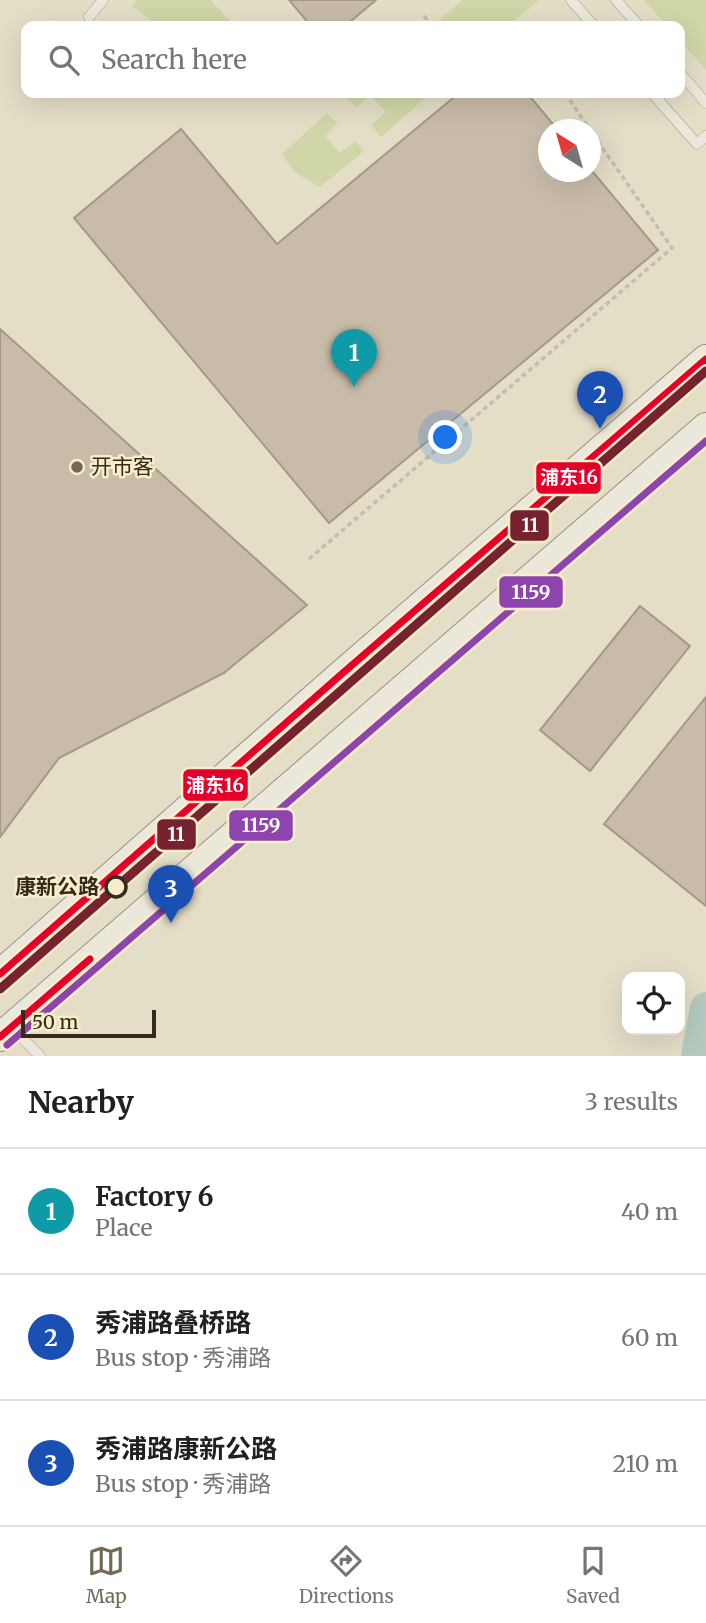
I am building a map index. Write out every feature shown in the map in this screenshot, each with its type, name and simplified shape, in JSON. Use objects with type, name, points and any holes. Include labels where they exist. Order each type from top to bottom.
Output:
[{"type":"main road","points":[[0,974],[706,359]]},
{"type":"main road","points":[[6,1032],[706,427]]},
{"type":"lane","points":[[89,17],[103,0]]},
{"type":"lane","points":[[570,0],[589,21]]},
{"type":"lane","points":[[616,0],[635,21]]},
{"type":"lane","points":[[685,79],[706,103]]},
{"type":"lane","points":[[656,98],[697,144],[706,136]]},
{"type":"lane","points":[[6,1032],[40,1056]]},
{"type":"path","points":[[424,16],[428,21]]},
{"type":"path","points":[[568,98],[583,119]]},
{"type":"path","points":[[309,559],[672,248],[601,146]]},
{"type":"green space","points":[[137,0],[210,0],[230,21],[152,21],[132,6]]},
{"type":"green space","points":[[463,0],[539,0],[514,21],[438,21]]},
{"type":"green space","points":[[644,0],[706,0],[706,70],[685,46],[685,21],[663,21]]},
{"type":"green space","points":[[347,98],[367,98],[356,108]]},
{"type":"green space","points":[[373,98],[425,98],[381,137],[371,125],[386,112]]},
{"type":"green space","points":[[327,113],[338,123],[325,136],[340,153],[355,141],[364,151],[320,187],[295,172],[282,154]]},
{"type":"building","points":[[289,0],[376,0],[351,21],[307,21]]},
{"type":"building","points":[[453,98],[531,98],[549,119],[538,119],[538,182],[601,182],[658,250],[329,523],[74,218],[181,129],[277,244]]},
{"type":"building","name":"开市客","points":[[0,329],[307,605],[224,673],[59,758],[0,837]]},
{"type":"building","points":[[640,606],[690,646],[590,771],[540,730]]},
{"type":"building","points":[[706,697],[706,906],[604,824]]},
{"type":"waterway","points":[[697,1056],[706,1008]]},
{"type":"transit line","name":"浦东16","points":[[0,974],[706,359]]},
{"type":"transit line","name":"11","points":[[0,989],[706,371]]},
{"type":"transit line","name":"1159","points":[[7,1045],[706,441]]},
{"type":"transit line","name":"浦东16","points":[[0,1037],[90,959]]},
{"type":"place","name":"Factory 6","points":[[354,387]]},
{"type":"place","name":"秀浦路叠桥路","points":[[600,429]]},
{"type":"place","name":"开市客","points":[[77,467]]},
{"type":"place","name":"康新公路","points":[[116,887]]},
{"type":"place","name":"秀浦路康新公路","points":[[171,923]]}]
